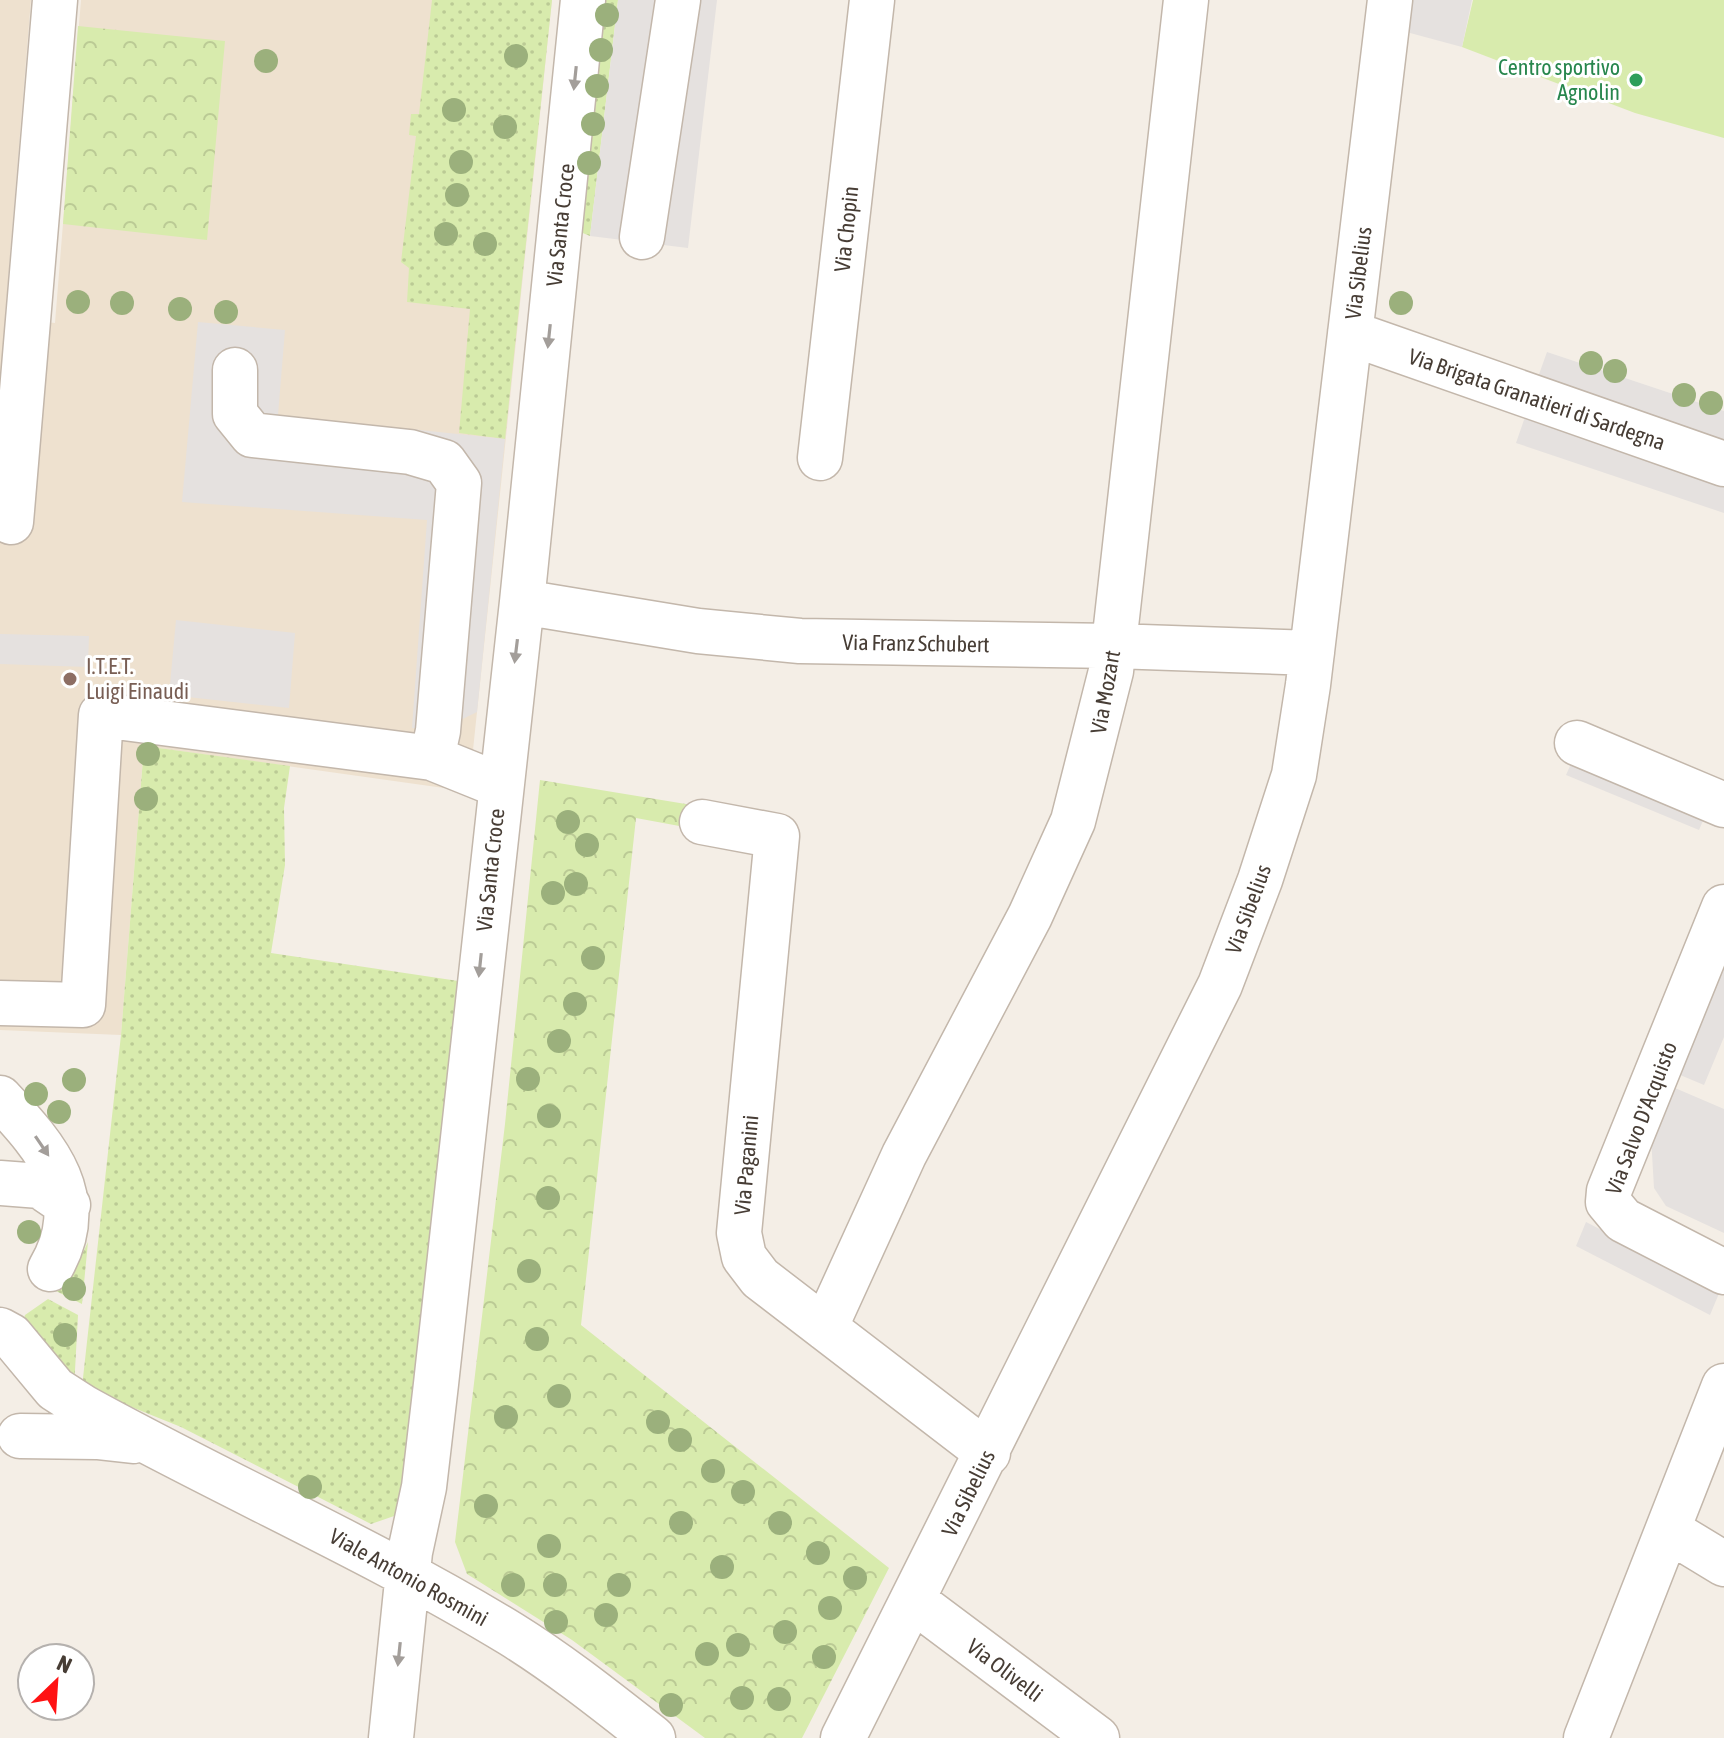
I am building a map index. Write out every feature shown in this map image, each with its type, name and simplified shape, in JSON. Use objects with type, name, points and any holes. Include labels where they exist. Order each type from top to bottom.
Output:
[{"type":"street","points":[[11,522],[55,0]]},
{"type":"street","name":"Via Santa Croce","points":[[391,1738],[407,1576],[433,1413],[499,785],[522,602],[583,0]]},
{"type":"street","points":[[642,237],[678,0]]},
{"type":"street","name":"Via Chopin","points":[[820,458],[872,0]]},
{"type":"street","name":"Via Mozart","points":[[825,1328],[904,1155],[1030,916],[1073,821],[1095,745],[1114,646],[1186,0]]},
{"type":"street","name":"Via Sibelius","points":[[843,1738],[1220,985],[1260,880],[1294,775],[1312,653],[1390,0]]},
{"type":"street","name":"Via Brigata Granatieri di Sardegna","points":[[1350,333],[1724,464]]},
{"type":"street","points":[[235,370],[235,414],[252,435],[410,452],[444,462],[459,483],[438,731],[432,758]]},
{"type":"street","name":"Via Franz Schubert","points":[[522,602],[698,631],[800,641],[1312,653]]},
{"type":"street","points":[[0,1003],[83,1005],[101,715],[432,758],[499,785]]},
{"type":"street","points":[[1577,743],[1724,805]]},
{"type":"street","name":"Via Paganini","points":[[702,822],[777,836],[739,1245],[750,1268],[760,1278],[988,1453]]},
{"type":"street","name":"Via Salvo D'Acquisto","points":[[1724,907],[1609,1191],[1608,1202],[1623,1220],[1724,1272]]},
{"type":"street","points":[[0,1098],[39,1139],[50,1156],[68,1205],[67,1230],[50,1269]]},
{"type":"street","points":[[5,1177],[40,1186],[68,1205]]},
{"type":"street","name":"Viale Antonio Rosmini","points":[[0,1330],[11,1336],[55,1389],[148,1443],[321,1528],[407,1576],[560,1667],[653,1738]]},
{"type":"street","name":"Viale Antonio Rosmini","points":[[10,1443],[33,1410],[37,1390],[34,1367]]},
{"type":"street","points":[[1586,1738],[1724,1386]]},
{"type":"street","name":"Viale Antonio Rosmini","points":[[10,1443],[97,1437],[148,1443]]},
{"type":"street","points":[[1668,1530],[1724,1564]]},
{"type":"street","name":"Via Olivelli","points":[[914,1601],[1097,1738]]},
{"type":"shaded area","points":[[0,0],[31,0],[5,317],[55,323],[81,0],[552,0],[473,750],[450,748],[444,788],[144,746],[121,1035],[0,1030]]},
{"type":"shaded area","points":[[618,0],[717,0],[688,248],[590,236]]},
{"type":"shaded area","points":[[1403,0],[1472,0],[1462,47],[1399,30]]},
{"type":"shaded area","points":[[198,322],[285,330],[278,415],[505,439],[477,712],[438,731],[412,728],[427,520],[182,502]]},
{"type":"shaded area","points":[[1547,352],[1724,411],[1724,440],[1537,380]]},
{"type":"shaded area","points":[[1525,417],[1724,484],[1724,513],[1516,443]]},
{"type":"shaded area","points":[[176,620],[295,633],[289,708],[169,695]]},
{"type":"shaded area","points":[[0,634],[89,636],[88,667],[0,664]]},
{"type":"shaded area","points":[[1578,748],[1710,804],[1699,830],[1566,775]]},
{"type":"shaded area","points":[[1724,951],[1724,1037],[1704,1085],[1673,1072]]},
{"type":"shaded area","points":[[1675,1088],[1724,1109],[1724,1233],[1666,1206],[1654,1188],[1651,1137]]},
{"type":"shaded area","points":[[1586,1222],[1720,1291],[1710,1315],[1576,1246]]},
{"type":"green space","points":[[432,0],[552,0],[505,439],[459,433],[470,309],[407,302],[409,268],[401,262],[416,136],[409,135],[411,114],[419,114]]},
{"type":"green space","points":[[593,0],[618,0],[590,236],[563,225]]},
{"type":"green space","name":"Centro sportivo Agnolin","points":[[1473,0],[1724,0],[1724,138],[1635,113],[1462,47]]},
{"type":"green space","points":[[78,26],[225,41],[207,240],[63,224]]},
{"type":"green space","points":[[144,746],[290,766],[284,808],[285,865],[271,953],[465,982],[409,1484],[397,1515],[371,1524],[181,1427],[82,1387],[121,1035]]},
{"type":"green space","points":[[540,780],[704,807],[701,830],[636,818],[581,1325],[889,1568],[802,1738],[705,1738],[572,1640],[467,1574],[455,1542],[505,1124]]},
{"type":"green space","points":[[88,1242],[82,1304],[54,1290],[73,1273]]},
{"type":"green space","points":[[48,1299],[78,1315],[74,1389],[23,1322],[25,1315]]},
{"type":"place","name":"Centro sportivo Agnolin","points":[[1636,80]]},
{"type":"place","name":"I.T.E.T. Luigi Einaudi","points":[[70,679]]}]
